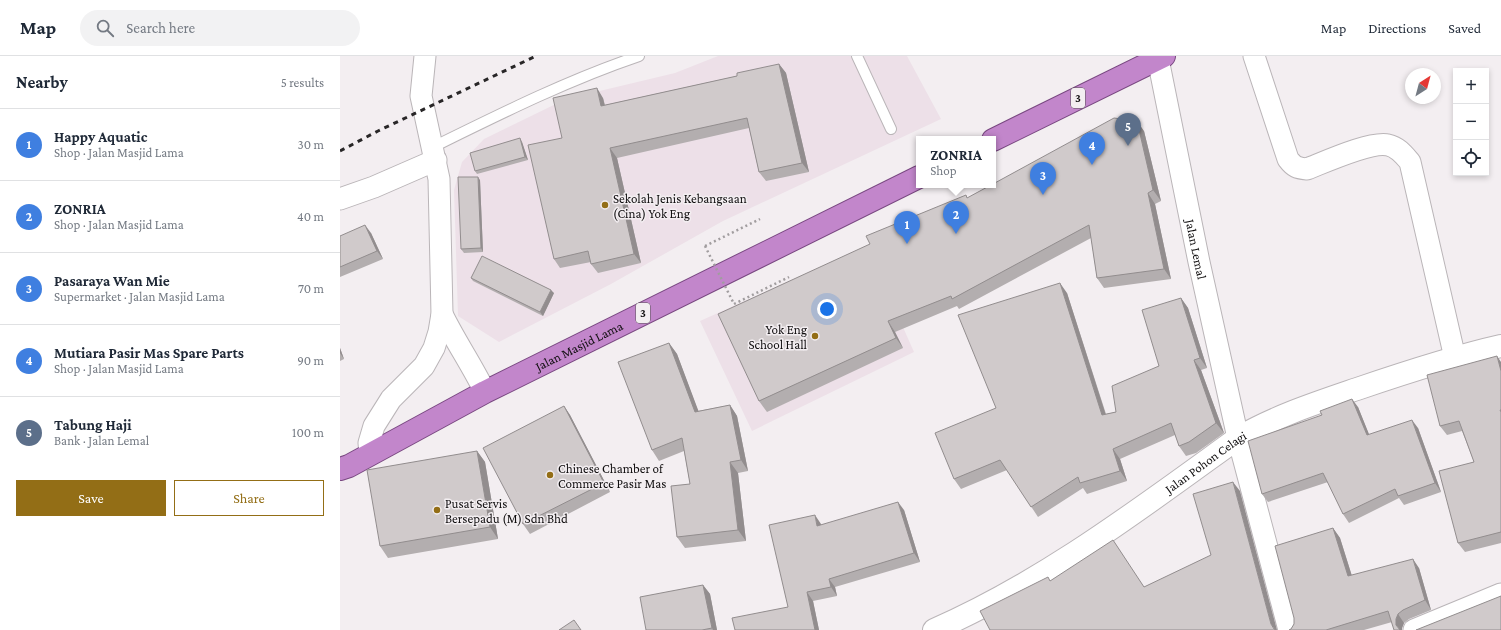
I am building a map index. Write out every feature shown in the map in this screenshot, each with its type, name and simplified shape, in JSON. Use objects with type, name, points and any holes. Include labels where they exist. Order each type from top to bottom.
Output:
[{"type":"highway","name":"3","points":[[996,139],[1161,57]]},
{"type":"highway","name":"Jalan Masjid Lama","points":[[343,471],[370,454],[485,392],[916,178]]},
{"type":"street","points":[[370,454],[368,443],[374,426],[391,398],[424,366],[434,348],[439,332],[442,314],[440,203],[434,154],[422,96],[425,56]]},
{"type":"street","points":[[1254,56],[1288,159],[1297,168],[1308,169],[1373,145],[1389,144],[1401,151],[1410,162],[1455,358]]},
{"type":"street","name":"Jalan Lemal","points":[[1161,57],[1199,262],[1238,438],[1289,630]]},
{"type":"street","points":[[340,199],[374,187],[434,154]]},
{"type":"street","points":[[442,314],[453,338],[473,367],[485,392]]},
{"type":"street","name":"Jalan Pohon Celagi","points":[[934,630],[978,610],[1080,550],[1238,438],[1290,412],[1402,374],[1501,346]]},
{"type":"street","points":[[1414,630],[1501,594]]},
{"type":"lane","points":[[434,154],[506,110],[603,68],[639,56]]},
{"type":"lane","points":[[857,56],[891,129]]},
{"type":"path","points":[[760,219],[705,246],[734,304],[789,277]]},
{"type":"shaded area","name":"Sekolah Jenis Kebangsaan (Cina) Yok Eng","points":[[718,56],[907,56],[941,119],[723,221],[611,284],[499,342],[458,316],[454,190],[462,162],[484,139],[566,99],[675,73]]},
{"type":"shaded area","name":"Yok Eng School Hall","points":[[867,246],[914,352],[752,431],[700,321]]},
{"type":"building","points":[[779,64],[802,163],[759,172],[747,118],[610,148],[634,254],[591,264],[588,251],[554,259],[528,145],[562,138],[553,98],[597,88],[601,106],[737,76],[737,73]]},
{"type":"building","points":[[1114,118],[1137,121],[1153,190],[1148,193],[1164,269],[1097,278],[1089,225],[952,299],[951,296],[888,321],[896,338],[759,401],[718,314],[870,244],[866,236],[966,195],[967,198],[985,188],[996,188],[996,182]]},
{"type":"building","points":[[520,138],[525,157],[475,171],[470,153]]},
{"type":"building","points":[[458,177],[478,177],[481,248],[461,249]]},
{"type":"building","points":[[365,225],[377,251],[340,267],[340,236]]},
{"type":"building","points":[[482,256],[551,290],[540,312],[471,278]]},
{"type":"building","points":[[1060,283],[1102,415],[1116,412],[1112,386],[1159,366],[1142,310],[1181,298],[1200,358],[1194,360],[1216,423],[1189,442],[1179,446],[1171,423],[1113,449],[1120,471],[1080,483],[1078,477],[1031,507],[1000,460],[954,479],[935,433],[996,408],[958,315]]},
{"type":"building","points":[[669,343],[695,412],[730,405],[741,460],[730,462],[738,530],[677,537],[671,486],[690,484],[682,438],[652,450],[618,362]]},
{"type":"building","points":[[1497,356],[1501,371],[1501,532],[1458,543],[1439,471],[1474,462],[1459,421],[1440,426],[1427,375]]},
{"type":"building","points":[[1352,399],[1367,435],[1412,420],[1435,483],[1398,496],[1395,489],[1343,514],[1323,473],[1262,494],[1248,441],[1322,415],[1320,411]]},
{"type":"building","name":"Chinese Chamber of Commerce Pasir Mas","points":[[564,406],[604,483],[523,524],[483,448]]},
{"type":"building","name":"Pusat Servis Bersepadu (M) Sdn Bhd","points":[[477,451],[490,527],[380,546],[367,470]]},
{"type":"building","points":[[1233,482],[1271,624],[1276,630],[990,630],[980,611],[1048,577],[1050,581],[1113,540],[1144,587],[1211,555],[1193,494]]},
{"type":"building","points":[[898,502],[914,553],[829,579],[831,587],[807,592],[815,630],[735,630],[732,618],[788,607],[769,525],[815,515],[817,526]]},
{"type":"building","points":[[1333,528],[1348,576],[1413,559],[1425,600],[1403,610],[1398,614],[1396,625],[1400,630],[1394,630],[1388,611],[1326,630],[1289,630],[1294,624],[1294,618],[1275,546]]},
{"type":"building","points":[[703,585],[712,628],[702,630],[646,630],[640,597]]},
{"type":"building","points":[[1501,596],[1501,630],[1416,630]]},
{"type":"building","points":[[574,620],[581,630],[559,630]]},
{"type":"railway","points":[[340,151],[378,131],[536,56]]},
{"type":"place","name":"Tabung Haji","points":[[1128,146]]},
{"type":"place","name":"Mutiara Pasir Mas Spare Parts","points":[[1092,165]]},
{"type":"place","name":"Pasaraya Wan Mie","points":[[1043,195]]},
{"type":"place","name":"Sekolah Jenis Kebangsaan (Cina) Yok Eng","points":[[605,205]]},
{"type":"place","name":"ZONRIA","points":[[956,234]]},
{"type":"place","name":"Happy Aquatic","points":[[907,244]]},
{"type":"place","name":"Yok Eng School Hall","points":[[815,336]]},
{"type":"place","name":"Chinese Chamber of Commerce Pasir Mas","points":[[550,475]]},
{"type":"place","name":"Pusat Servis Bersepadu (M) Sdn Bhd","points":[[437,510]]}]
